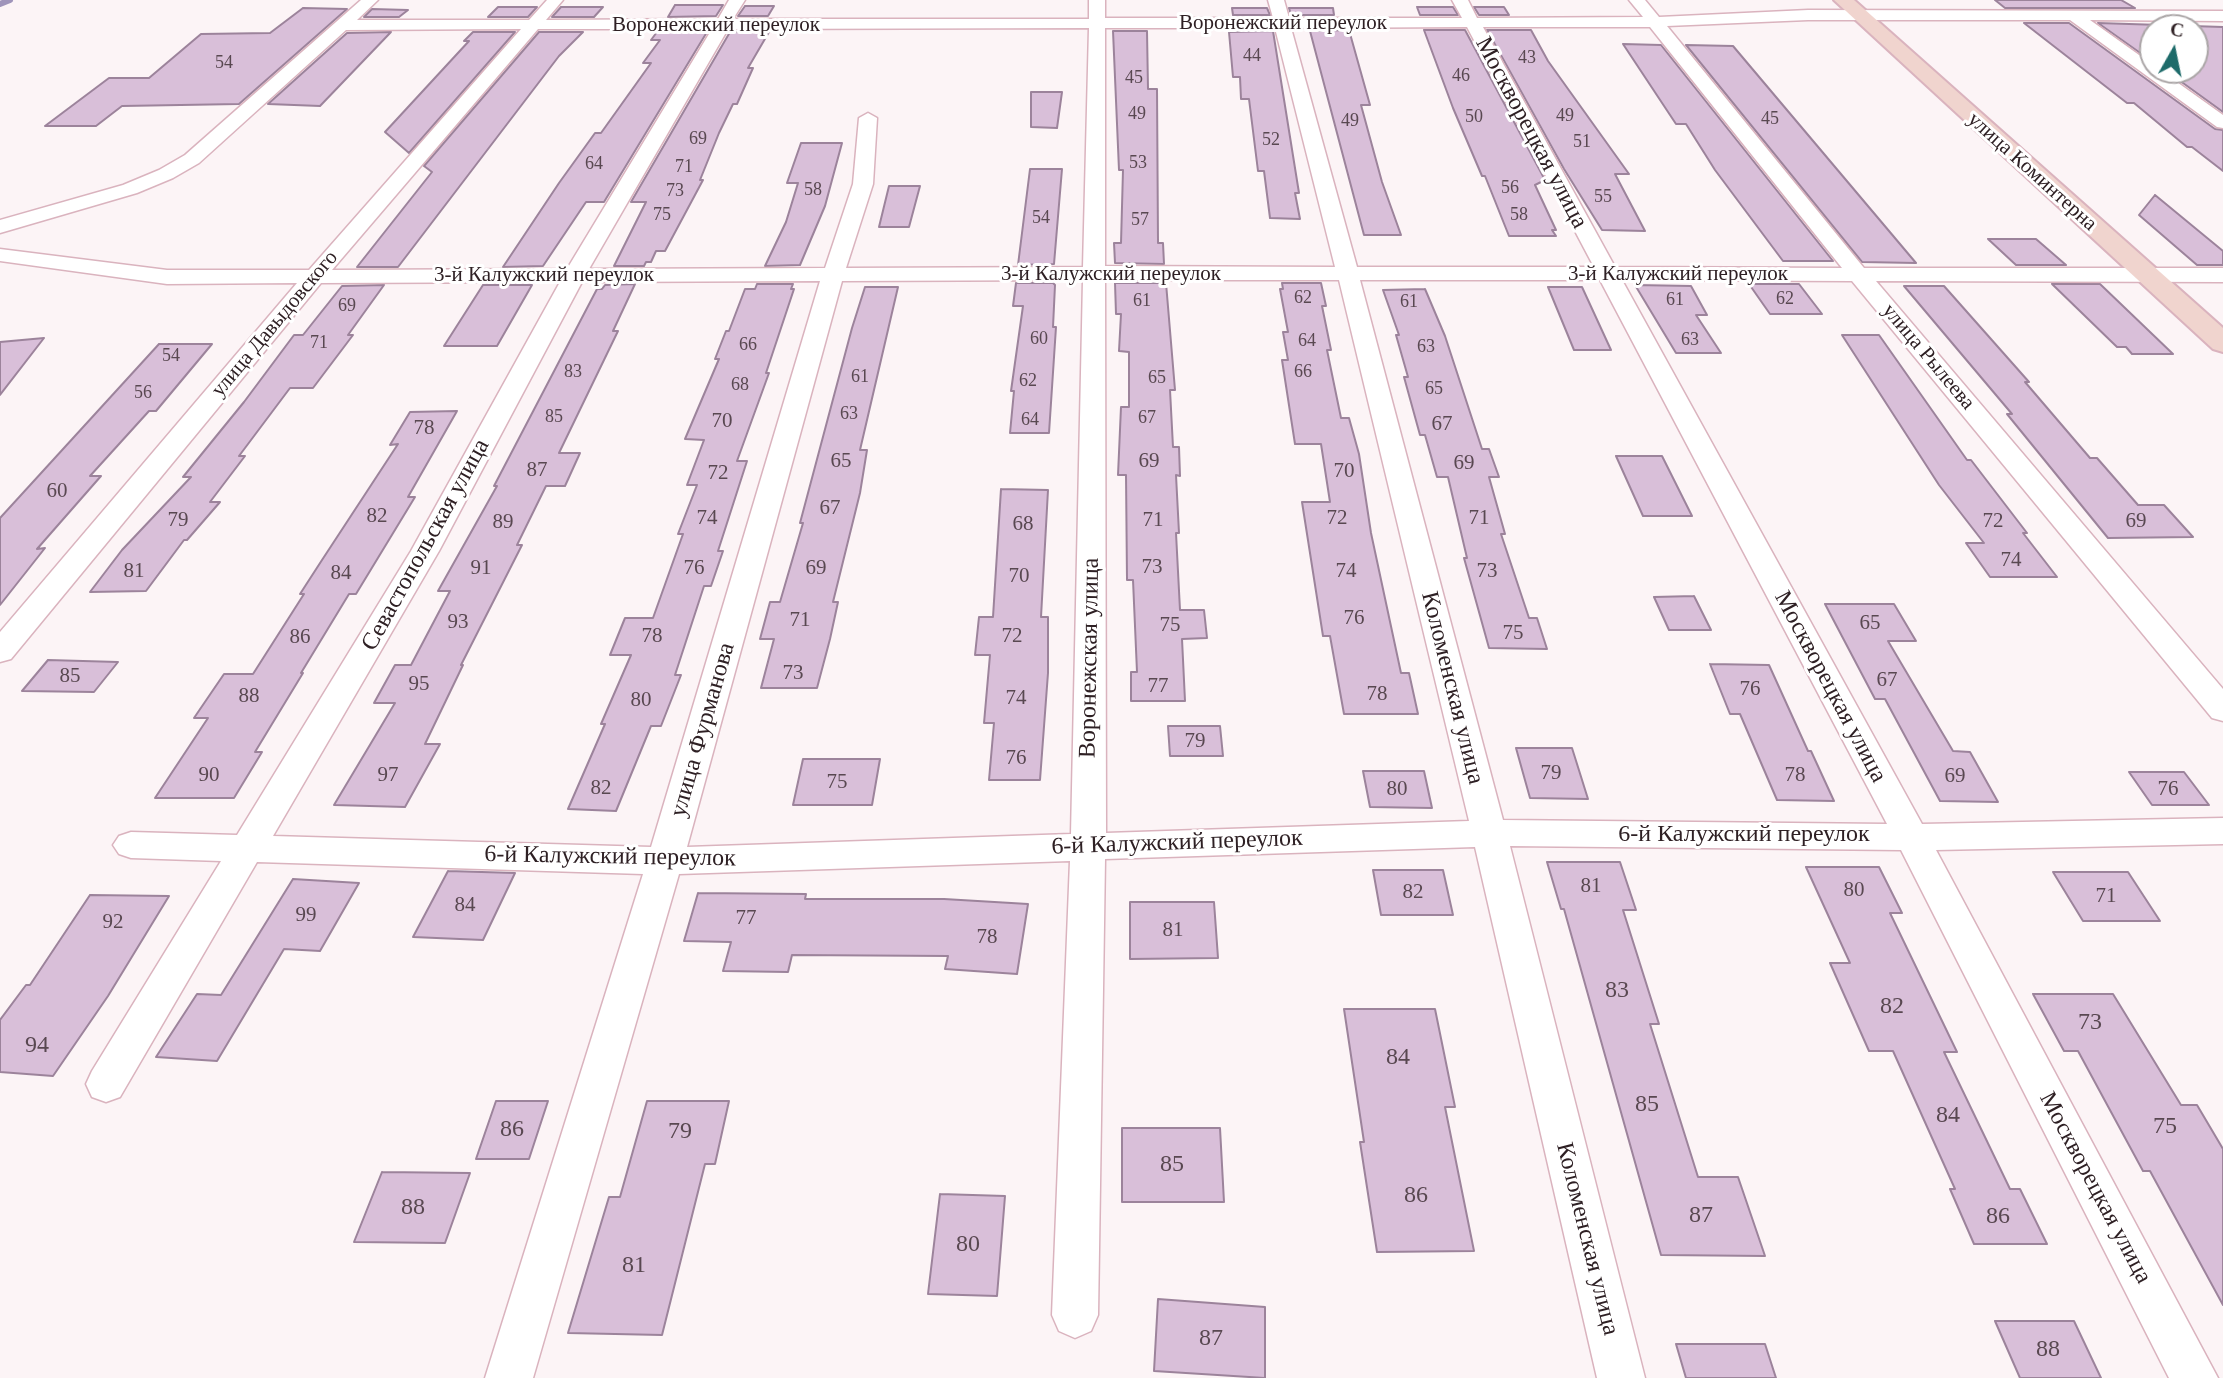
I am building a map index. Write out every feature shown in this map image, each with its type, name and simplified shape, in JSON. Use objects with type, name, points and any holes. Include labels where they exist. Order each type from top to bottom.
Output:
[{"type":"street","points":[[0,227],[130,189],[166,174],[192,159],[370,0]]},
{"type":"street","name":"улица Давыдовского","points":[[0,652],[314,277],[555,0]]},
{"type":"street","name":"Севастопольская улица","points":[[106,1084],[425,551],[575,274],[737,0]]},
{"type":"street","name":"улица Рылеева","points":[[1637,0],[1858,274],[2223,710]]},
{"type":"street","points":[[2050,0],[2223,122]]},
{"type":"street","name":"Воронежский переулок","points":[[343,25],[723,25],[1097,12],[1278,11],[1466,11],[1655,22],[1808,15],[1852,8],[2074,16],[2223,16]]},
{"type":"street","name":"улица Коминтерна","points":[[1852,8],[2223,343]]},
{"type":"street","name":"Коломенская улица","points":[[1278,11],[1348,274],[1489,833],[1621,1378]]},
{"type":"street","name":"Москворецкая улица","points":[[1466,11],[1912,837],[2194,1378]]},
{"type":"street","name":"Воронежская улица","points":[[1075,1315],[1088,845],[1097,12]]},
{"type":"street","name":"улица Фурманова","points":[[509,1378],[665,861],[833,275],[863,184],[868,118]]},
{"type":"street","name":"3-й Калужский переулок","points":[[0,256],[167,277],[1093,273],[2223,275]]},
{"type":"street","name":"6-й Калужский переулок","points":[[131,845],[665,861],[1489,833],[1912,837],[2223,831]]},
{"type":"building","points":[[1995,0],[2121,0],[2135,8],[2005,8]]},
{"type":"building","points":[[675,5],[723,5],[716,16],[668,17]]},
{"type":"building","points":[[745,6],[774,6],[768,16],[738,16]]},
{"type":"building","points":[[498,7],[537,7],[528,17],[488,17]]},
{"type":"building","points":[[561,7],[603,7],[594,17],[552,17]]},
{"type":"building","points":[[1417,7],[1453,7],[1458,15],[1420,15]]},
{"type":"building","points":[[1474,7],[1504,7],[1509,15],[1479,15]]},
{"type":"building","points":[[303,8],[347,9],[239,104],[122,106],[96,126],[45,126],[109,78],[149,78],[201,34],[270,33]]},
{"type":"building","points":[[1232,8],[1267,8],[1270,15],[1233,15]]},
{"type":"building","points":[[1289,8],[1333,8],[1334,15],[1291,15]]},
{"type":"building","points":[[372,9],[408,10],[399,17],[364,17]]},
{"type":"building","points":[[2024,23],[2069,23],[2139,74],[2139,84],[2153,84],[2215,129],[2223,130],[2223,171],[2192,147],[2187,147],[2134,103],[2127,103]]},
{"type":"building","points":[[2098,23],[2139,24],[2139,52]]},
{"type":"building","points":[[2209,27],[2223,27],[2223,112],[2184,84],[2209,84]]},
{"type":"building","points":[[1349,30],[1370,105],[1361,105],[1382,182],[1401,235],[1364,235],[1310,31]]},
{"type":"building","points":[[1424,30],[1465,30],[1545,180],[1535,185],[1556,230],[1552,230],[1556,236],[1509,236],[1453,108]]},
{"type":"building","points":[[1487,30],[1531,30],[1548,61],[1629,174],[1615,174],[1645,231],[1602,230],[1564,169]]},
{"type":"building","points":[[1113,31],[1147,31],[1148,89],[1157,89],[1158,243],[1163,243],[1164,264],[1115,263],[1114,243],[1121,243],[1123,170],[1119,170]]},
{"type":"building","points":[[1273,31],[1299,193],[1295,193],[1300,219],[1270,218],[1264,171],[1258,171],[1249,99],[1241,99],[1240,77],[1233,77],[1229,32]]},
{"type":"building","points":[[391,32],[320,106],[268,104],[347,33]]},
{"type":"building","points":[[473,32],[515,32],[409,153],[385,132],[469,41],[464,41]]},
{"type":"building","points":[[539,32],[583,32],[559,56],[398,267],[357,267],[432,172],[424,166]]},
{"type":"building","points":[[657,32],[707,32],[604,202],[586,202],[543,266],[503,267],[595,133],[601,133],[651,63],[643,63],[660,40],[651,40]]},
{"type":"building","points":[[730,32],[769,32],[748,68],[753,68],[737,104],[733,104],[719,133],[700,180],[703,180],[665,251],[656,251],[651,262],[646,262],[644,266],[614,266],[646,202],[631,202]]},
{"type":"building","points":[[1623,44],[1661,45],[1833,261],[1783,261],[1715,170],[1686,124],[1676,124]]},
{"type":"building","points":[[1686,45],[1733,46],[1916,263],[1862,262]]},
{"type":"building","points":[[1031,92],[1062,92],[1057,128],[1031,127]]},
{"type":"building","points":[[801,143],[842,143],[825,206],[800,265],[765,266],[786,222],[798,183],[787,183]]},
{"type":"building","points":[[1030,169],[1062,169],[1054,264],[1018,265]]},
{"type":"building","points":[[889,186],[920,186],[909,227],[879,227]]},
{"type":"building","points":[[2155,195],[2223,251],[2223,265],[2197,265],[2139,215]]},
{"type":"building","points":[[1988,239],[2036,239],[2066,265],[2016,265]]},
{"type":"building","points":[[1016,283],[1055,285],[1053,327],[1056,327],[1049,433],[1010,433],[1014,391],[1011,391],[1023,306],[1013,306]]},
{"type":"building","points":[[1115,283],[1166,283],[1175,390],[1170,390],[1173,447],[1179,447],[1180,476],[1176,475],[1179,533],[1176,533],[1180,610],[1204,610],[1207,638],[1182,639],[1185,701],[1131,701],[1131,672],[1137,672],[1133,580],[1127,580],[1126,475],[1118,475],[1121,407],[1129,407],[1129,352],[1119,351],[1121,314],[1116,314]]},
{"type":"building","points":[[1282,283],[1321,283],[1326,306],[1322,306],[1331,350],[1327,350],[1341,418],[1349,418],[1359,454],[1371,533],[1401,673],[1409,673],[1418,714],[1344,714],[1330,636],[1323,636],[1302,502],[1330,502],[1321,444],[1295,444],[1282,360],[1288,360],[1283,332],[1288,332],[1280,289],[1283,289]]},
{"type":"building","points":[[635,284],[613,331],[618,331],[559,453],[580,453],[565,486],[546,486],[517,545],[522,545],[461,665],[425,744],[440,744],[405,807],[334,805],[395,703],[374,703],[395,665],[411,665],[450,591],[438,591],[497,486],[494,486],[597,289],[602,289],[605,285]]},
{"type":"building","points":[[757,284],[793,284],[791,289],[794,289],[766,373],[769,373],[737,461],[747,461],[718,551],[723,551],[711,586],[704,586],[675,675],[681,675],[661,726],[651,726],[616,811],[568,809],[631,655],[610,655],[625,618],[653,618],[683,534],[678,534],[697,485],[687,485],[704,440],[685,439],[745,289],[755,289]]},
{"type":"building","points":[[1749,284],[1799,284],[1822,314],[1770,314]]},
{"type":"building","points":[[2052,284],[2100,284],[2173,354],[2132,354],[2126,347],[2117,347]]},
{"type":"building","points":[[384,285],[348,335],[353,335],[313,388],[290,388],[239,456],[245,456],[210,502],[220,502],[187,540],[184,540],[146,591],[90,592],[122,550],[191,477],[183,477],[294,335],[303,335],[342,286]]},
{"type":"building","points":[[483,285],[532,285],[497,346],[444,346]]},
{"type":"building","points":[[1635,285],[1691,286],[1707,315],[1696,315],[1721,353],[1676,353]]},
{"type":"building","points":[[1904,286],[1944,286],[2029,382],[2025,382],[2090,458],[2097,458],[2138,505],[2164,505],[2193,537],[2108,538],[2007,414],[2012,414]]},
{"type":"building","points":[[865,287],[898,287],[860,450],[867,450],[860,493],[833,602],[838,602],[830,639],[817,688],[761,688],[774,639],[760,639],[770,602],[780,602]]},
{"type":"building","points":[[1548,287],[1582,287],[1611,350],[1574,350]]},
{"type":"building","points":[[1425,289],[1445,336],[1482,449],[1489,449],[1499,477],[1489,477],[1505,534],[1501,534],[1529,618],[1537,618],[1547,649],[1489,648],[1464,558],[1467,558],[1448,477],[1437,477],[1425,435],[1420,435],[1404,377],[1408,377],[1396,335],[1399,335],[1383,290]]},
{"type":"building","points":[[1842,335],[1879,335],[1967,460],[1971,460],[2057,577],[1990,577],[1966,543],[1984,543],[1939,485]]},
{"type":"building","points":[[44,338],[0,395],[0,342]]},
{"type":"building","points":[[159,344],[212,344],[156,411],[149,411],[90,476],[101,476],[37,549],[45,548],[0,605],[0,518]]},
{"type":"building","points":[[457,411],[408,497],[415,497],[356,594],[349,594],[301,673],[255,752],[262,752],[234,798],[155,798],[208,718],[194,718],[224,674],[253,674],[304,594],[300,594],[398,444],[390,445],[410,412]]},
{"type":"building","points":[[1616,456],[1662,456],[1692,516],[1643,516]]},
{"type":"building","points":[[1001,489],[1048,490],[1041,617],[1048,617],[1048,673],[1040,780],[989,780],[994,723],[984,723],[990,655],[975,655],[979,617],[993,617]]},
{"type":"building","points":[[1694,596],[1711,630],[1669,630],[1654,597]]},
{"type":"building","points":[[1825,604],[1894,604],[1916,641],[1888,641],[1953,751],[1970,752],[1998,802],[1940,801],[1885,699],[1875,699]]},
{"type":"building","points":[[48,660],[118,662],[94,692],[22,691]]},
{"type":"building","points":[[1710,664],[1769,665],[1834,801],[1777,800],[1740,714],[1730,714]]},
{"type":"building","points":[[1168,726],[1220,726],[1223,756],[1170,756]]},
{"type":"building","points":[[1516,748],[1572,748],[1588,799],[1530,798]]},
{"type":"building","points":[[803,759],[880,759],[872,805],[793,805]]},
{"type":"building","points":[[1363,771],[1424,771],[1432,808],[1370,807]]},
{"type":"building","points":[[2129,772],[2184,772],[2209,805],[2152,805]]},
{"type":"building","points":[[1547,862],[1620,862],[1636,910],[1623,910],[1659,1024],[1650,1024],[1698,1177],[1738,1177],[1765,1256],[1661,1255],[1564,909],[1561,909]]},
{"type":"building","points":[[1806,867],[1879,867],[1902,913],[1890,913],[1957,1052],[1944,1052],[2010,1189],[2020,1189],[2047,1244],[1974,1244],[1950,1189],[1955,1189],[1893,1051],[1869,1051],[1830,963],[1850,963]]},
{"type":"building","points":[[1373,870],[1443,870],[1453,915],[1381,915]]},
{"type":"building","points":[[448,871],[515,873],[483,940],[413,937]]},
{"type":"building","points":[[2053,872],[2128,872],[2160,921],[2083,921]]},
{"type":"building","points":[[293,879],[359,883],[320,951],[284,949],[217,1061],[156,1057],[197,994],[221,995]]},
{"type":"building","points":[[698,893],[806,894],[805,899],[944,899],[1028,904],[1017,974],[945,969],[948,956],[792,955],[788,972],[723,971],[731,942],[684,941]]},
{"type":"building","points":[[90,895],[169,896],[108,996],[53,1076],[0,1072],[0,1020],[26,985],[30,985]]},
{"type":"building","points":[[1130,902],[1214,902],[1218,958],[1130,959]]},
{"type":"building","points":[[2033,994],[2113,994],[2181,1105],[2197,1105],[2223,1149],[2223,1305],[2150,1171],[2143,1171],[2078,1051],[2064,1051]]},
{"type":"building","points":[[1344,1009],[1435,1009],[1455,1107],[1445,1107],[1474,1251],[1377,1252]]},
{"type":"building","points":[[496,1101],[548,1101],[529,1159],[476,1159]]},
{"type":"building","points":[[647,1101],[729,1101],[715,1164],[705,1164],[662,1335],[568,1333],[609,1197],[620,1197]]},
{"type":"building","points":[[1122,1128],[1220,1128],[1224,1202],[1122,1202]]},
{"type":"building","points":[[382,1172],[470,1173],[445,1243],[354,1242]]},
{"type":"building","points":[[940,1194],[1005,1196],[997,1296],[928,1294]]},
{"type":"building","points":[[1158,1299],[1265,1307],[1265,1378],[1154,1371]]},
{"type":"building","points":[[1995,1321],[2074,1321],[2101,1378],[2020,1378]]},
{"type":"building","points":[[1676,1344],[1765,1344],[1776,1378],[1686,1378]]},
{"type":"waterway","points":[[0,4],[10,0]]}]
